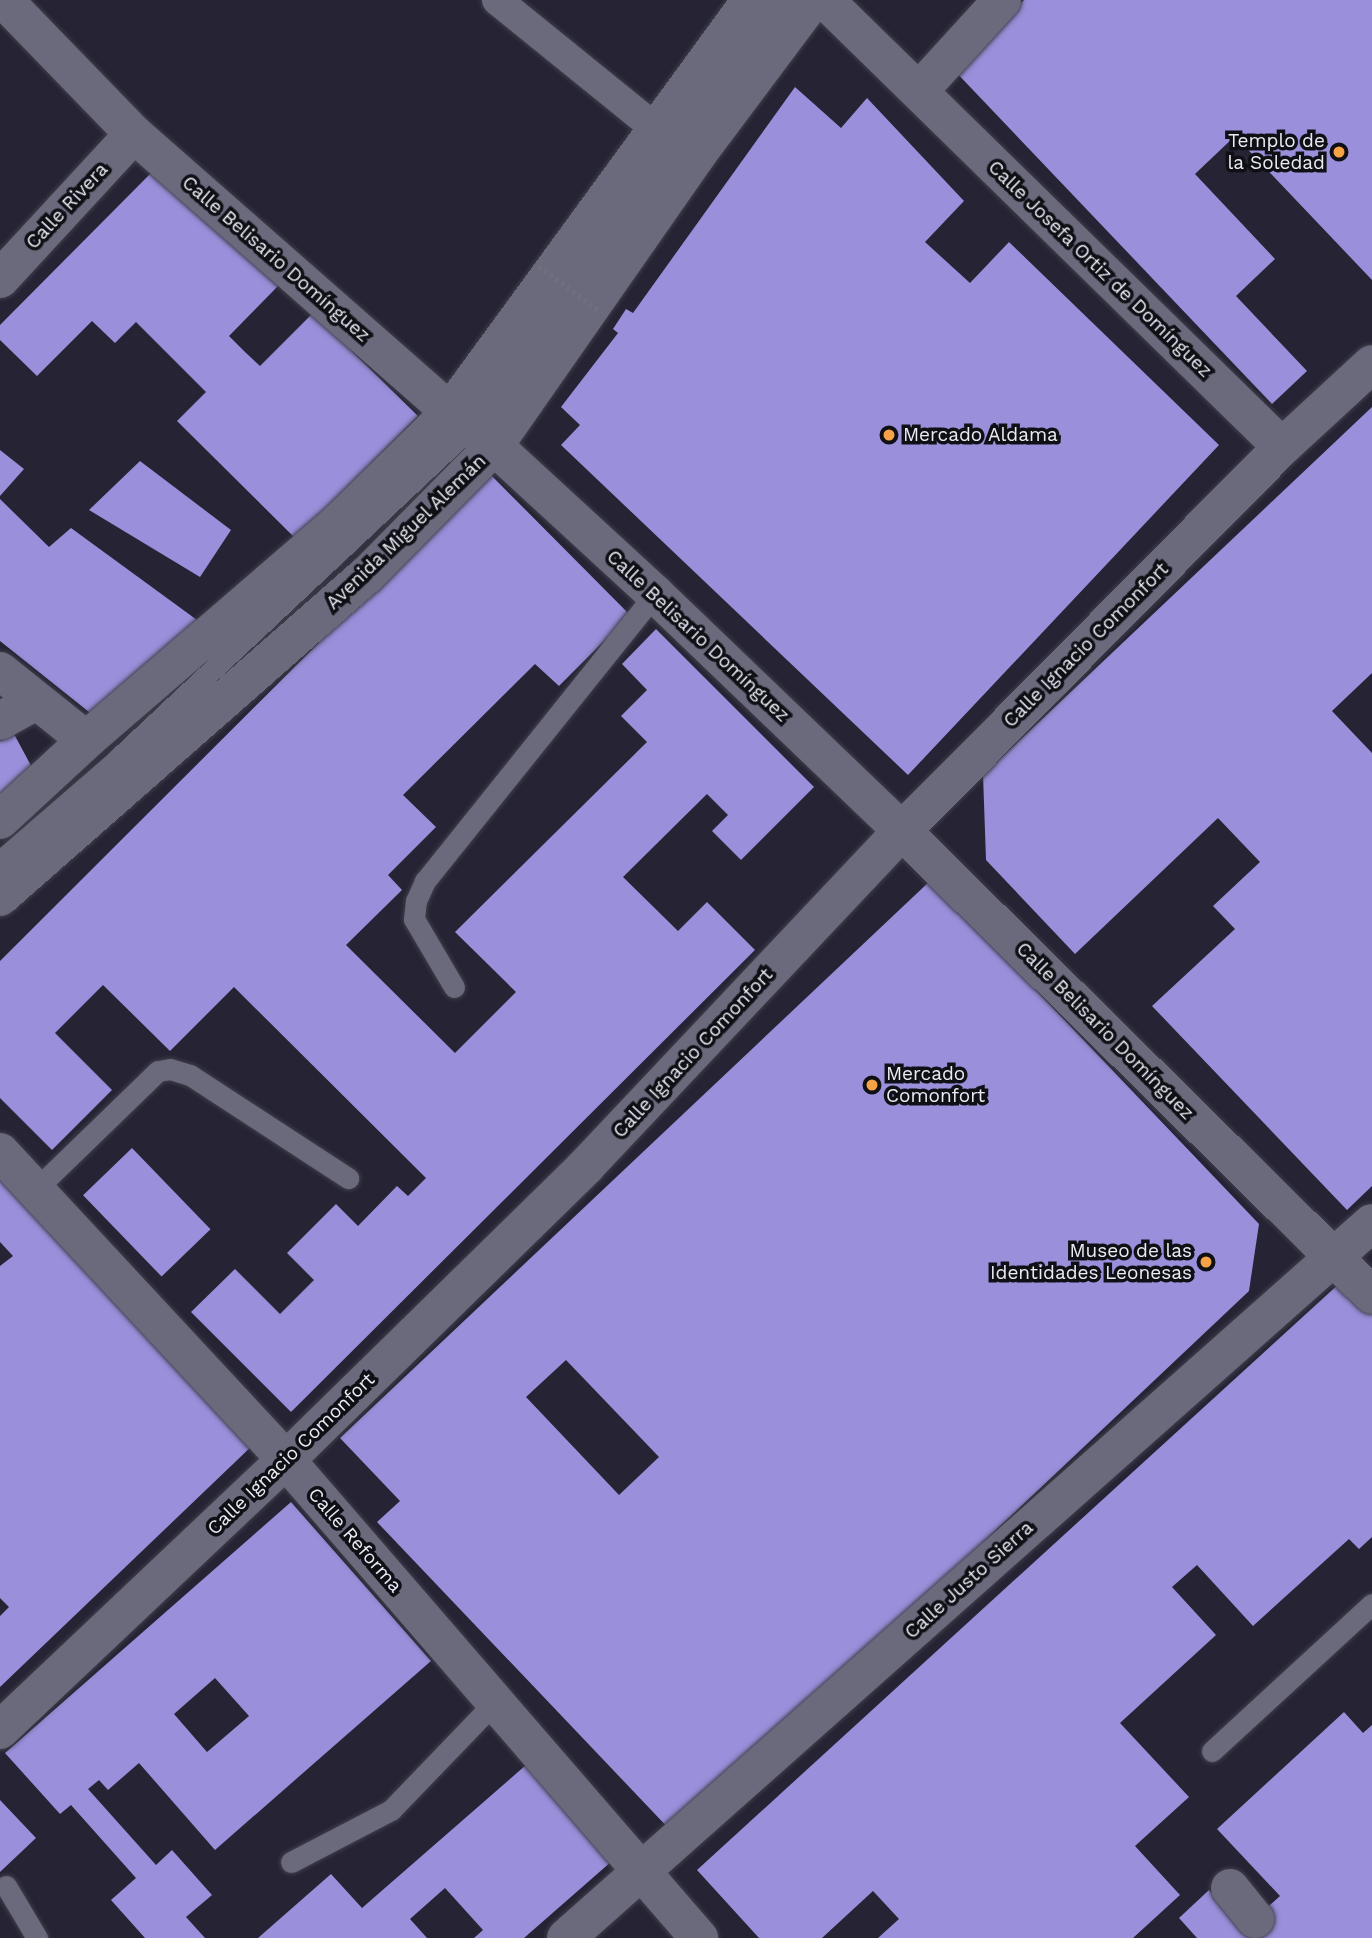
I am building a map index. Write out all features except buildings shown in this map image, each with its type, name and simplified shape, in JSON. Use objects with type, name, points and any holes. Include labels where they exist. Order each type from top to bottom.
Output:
[{"type":"street","name":"Calle Belisario Domínguez","points":[[4,0],[134,134],[656,594],[902,831],[1372,1295]]},
{"type":"street","points":[[497,0],[655,128]]},
{"type":"street","name":"Avenida Miguel Alemán","points":[[0,820],[86,740],[339,522],[471,429],[493,358],[655,128],[751,0]]},
{"type":"street","name":"Avenida Miguel Alemán","points":[[0,897],[366,576],[471,429],[697,155],[813,0]]},
{"type":"street","name":"Calle Josefa Ortiz de Domínguez","points":[[825,0],[1282,447]]},
{"type":"street","points":[[919,91],[1002,0]]},
{"type":"street","name":"Calle Rivera","points":[[0,279],[134,134]]},
{"type":"street","name":"Calle Ignacio Comonfort","points":[[0,1730],[286,1460],[586,1166],[902,831],[1282,447],[1369,371]]},
{"type":"street","points":[[0,671],[86,740]]},
{"type":"street","points":[[0,721],[36,701]]},
{"type":"street","name":"Calle Reforma","points":[[0,1152],[286,1460],[699,1938]]},
{"type":"street","name":"Calle Justo Sierra","points":[[566,1938],[1372,1223]]},
{"type":"street","points":[[1230,1888],[1255,1919]]},
{"type":"lane","points":[[0,861],[111,765],[471,429],[645,179],[779,0]]},
{"type":"lane","points":[[453,987],[414,919],[416,901],[425,881],[656,594]]},
{"type":"lane","points":[[35,1190],[158,1071],[170,1069],[190,1075],[348,1178]]},
{"type":"lane","points":[[1212,1751],[1372,1604]]},
{"type":"lane","points":[[291,1862],[391,1810],[494,1703]]},
{"type":"lane","points":[[6,1886],[37,1938]]},
{"type":"path","points":[[539,266],[600,311]]},
{"type":"place","name":"Templo de la Soledad","points":[[1339,152]]},
{"type":"place","name":"Mercado Aldama","points":[[889,435]]},
{"type":"place","name":"Mercado Comonfort","points":[[872,1085]]},
{"type":"place","name":"Museo de las Identidades Leonesas","points":[[1206,1262]]}]
